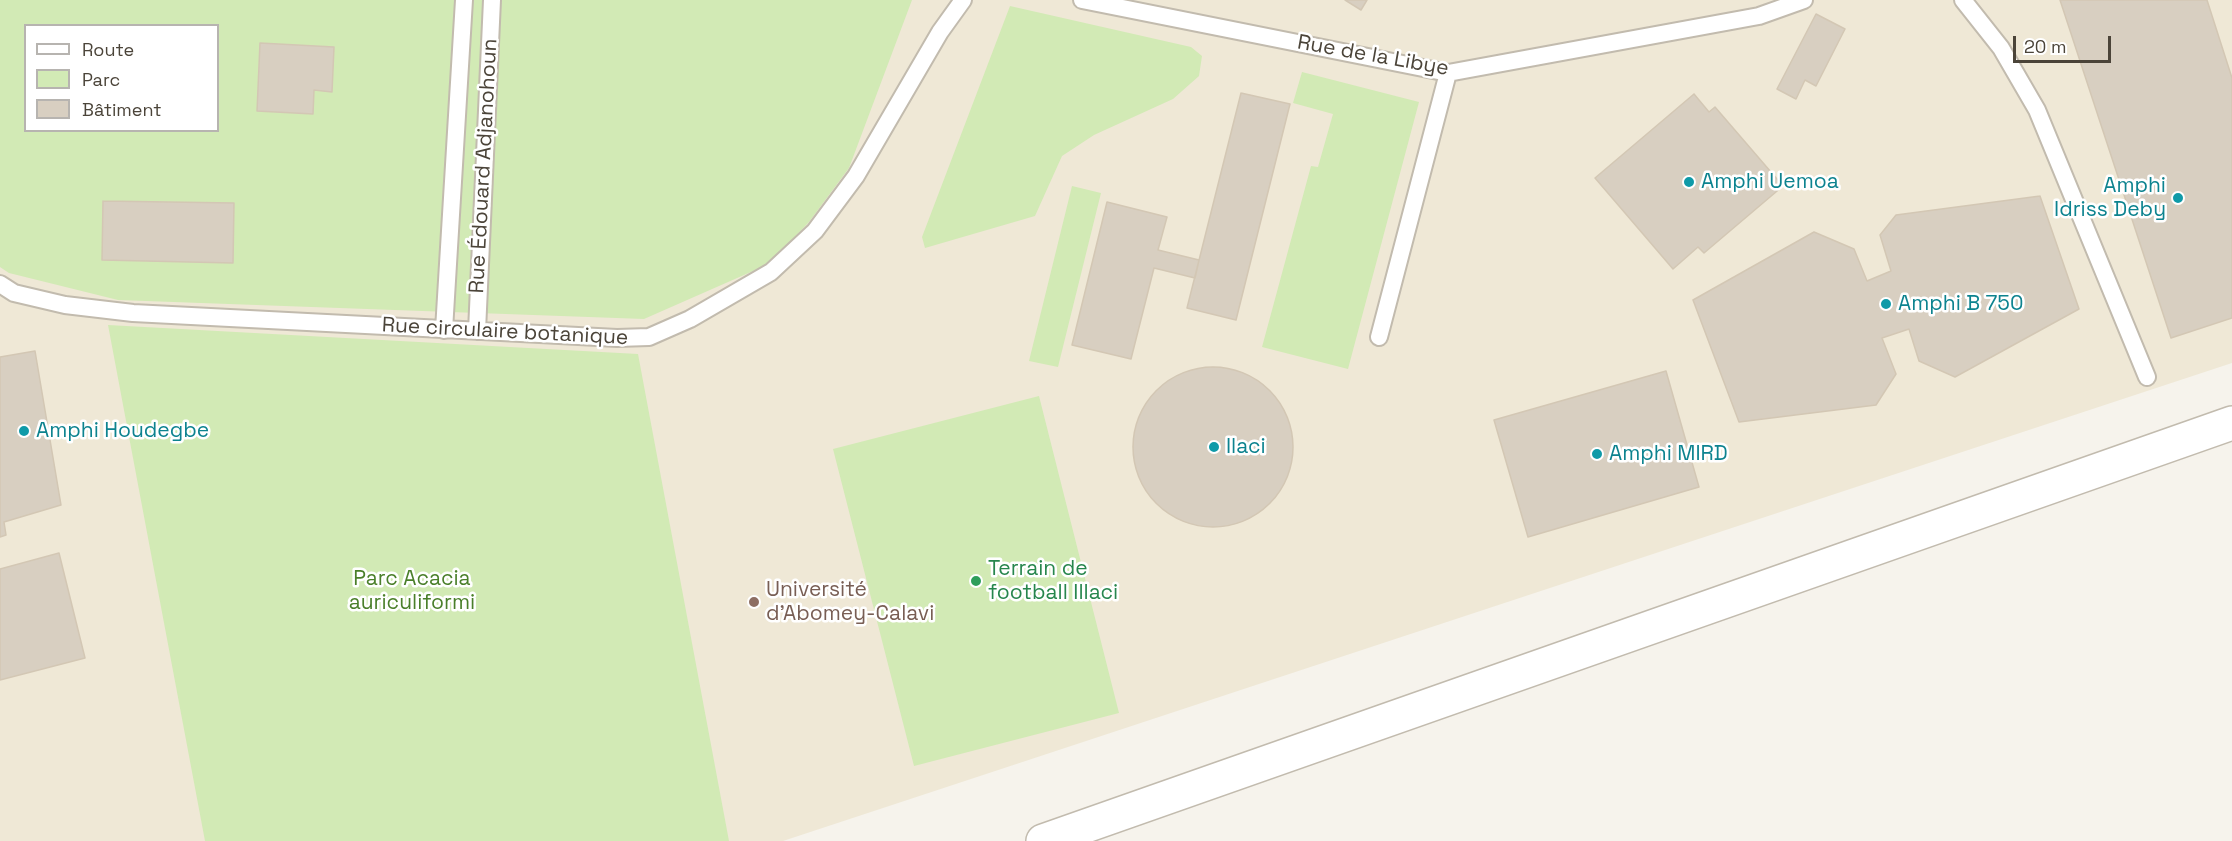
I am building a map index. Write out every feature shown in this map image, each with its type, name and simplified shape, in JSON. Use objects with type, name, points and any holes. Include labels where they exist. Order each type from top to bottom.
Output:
[{"type":"street","points":[[1043,841],[2232,423]]},
{"type":"lane","name":"Rue Édouard Adjanohoun","points":[[444,330],[464,0]]},
{"type":"lane","name":"Rue Édouard Adjanohoun","points":[[477,331],[492,0]]},
{"type":"lane","name":"Rue circulaire botanique","points":[[0,284],[14,293],[65,305],[133,313],[444,330],[617,338],[649,337],[690,319],[771,272],[815,231],[856,176],[940,32],[963,0]]},
{"type":"lane","name":"Rue de la Libye","points":[[1082,0],[1448,73],[1758,16],[1804,0]]},
{"type":"lane","points":[[1963,0],[2001,48],[2037,110],[2147,378]]},
{"type":"lane","points":[[1378,336],[1448,73]]},
{"type":"shaded area","name":"Université d'Abomey-Calavi","points":[[0,0],[2232,0],[2232,363],[783,841],[0,841]]},
{"type":"green space","points":[[0,0],[912,0],[849,168],[809,222],[769,264],[644,319],[118,300],[9,273],[0,267]]},
{"type":"green space","points":[[1010,6],[1191,47],[1202,56],[1199,76],[1173,99],[1094,135],[1062,156],[1035,216],[925,248],[922,237]]},
{"type":"green space","points":[[1302,72],[1419,102],[1348,369],[1262,347],[1311,166],[1318,167],[1333,114],[1293,103]]},
{"type":"green space","points":[[1072,186],[1101,193],[1058,367],[1029,361]]},
{"type":"green space","name":"Parc Acacia auriculiformi","points":[[108,325],[638,354],[729,841],[205,841]]},
{"type":"green space","name":"Terrain de football Illaci","points":[[1039,396],[1119,713],[914,766],[833,449]]},
{"type":"building","points":[[1345,0],[1367,0],[1361,10]]},
{"type":"building","name":"Amphi Idriss Deby","points":[[2060,0],[2207,0],[2232,78],[2232,318],[2171,338]]},
{"type":"building","points":[[1816,14],[1845,29],[1816,86],[1805,80],[1796,99],[1777,89]]},
{"type":"building","points":[[260,43],[334,47],[332,92],[314,90],[313,114],[257,111]]},
{"type":"building","points":[[1241,93],[1290,104],[1236,320],[1187,308]]},
{"type":"building","name":"Amphi Uemoa","points":[[1694,94],[1709,112],[1715,107],[1783,186],[1704,253],[1698,247],[1673,269],[1595,178]]},
{"type":"building","name":"Amphi B 750","points":[[2040,196],[2079,309],[1955,377],[1919,361],[1909,329],[1882,338],[1896,374],[1876,405],[1739,422],[1693,300],[1814,232],[1854,249],[1867,281],[1891,271],[1880,235],[1896,215]]},
{"type":"building","points":[[103,201],[234,203],[233,263],[102,260]]},
{"type":"building","points":[[1107,202],[1167,217],[1158,250],[1199,260],[1195,278],[1154,268],[1131,359],[1072,345]]},
{"type":"building","name":"Amphi Houdegbe","points":[[35,351],[61,505],[4,522],[6,535],[0,537],[0,357]]},
{"type":"building","name":"Ilaci","points":[[1213,367],[1229,368],[1244,373],[1270,390],[1287,416],[1292,431],[1292,463],[1287,478],[1270,504],[1244,521],[1229,526],[1213,527],[1197,526],[1182,521],[1156,504],[1139,478],[1134,463],[1133,447],[1134,431],[1139,416],[1156,390],[1182,373],[1197,368]]},
{"type":"building","name":"Amphi MIRD","points":[[1666,371],[1699,487],[1528,537],[1494,420]]},
{"type":"building","points":[[59,553],[85,658],[0,680],[0,569]]},
{"type":"place","name":"Amphi Uemoa","points":[[1689,182]]},
{"type":"place","name":"Amphi Idriss Deby","points":[[2178,198]]},
{"type":"place","name":"Amphi B 750","points":[[1886,304]]},
{"type":"place","name":"Amphi Houdegbe","points":[[24,431]]},
{"type":"place","name":"Ilaci","points":[[1214,447]]},
{"type":"place","name":"Amphi MIRD","points":[[1597,454]]},
{"type":"place","name":"Terrain de football Illaci","points":[[976,581]]},
{"type":"place","name":"Université d'Abomey-Calavi","points":[[754,602]]}]
